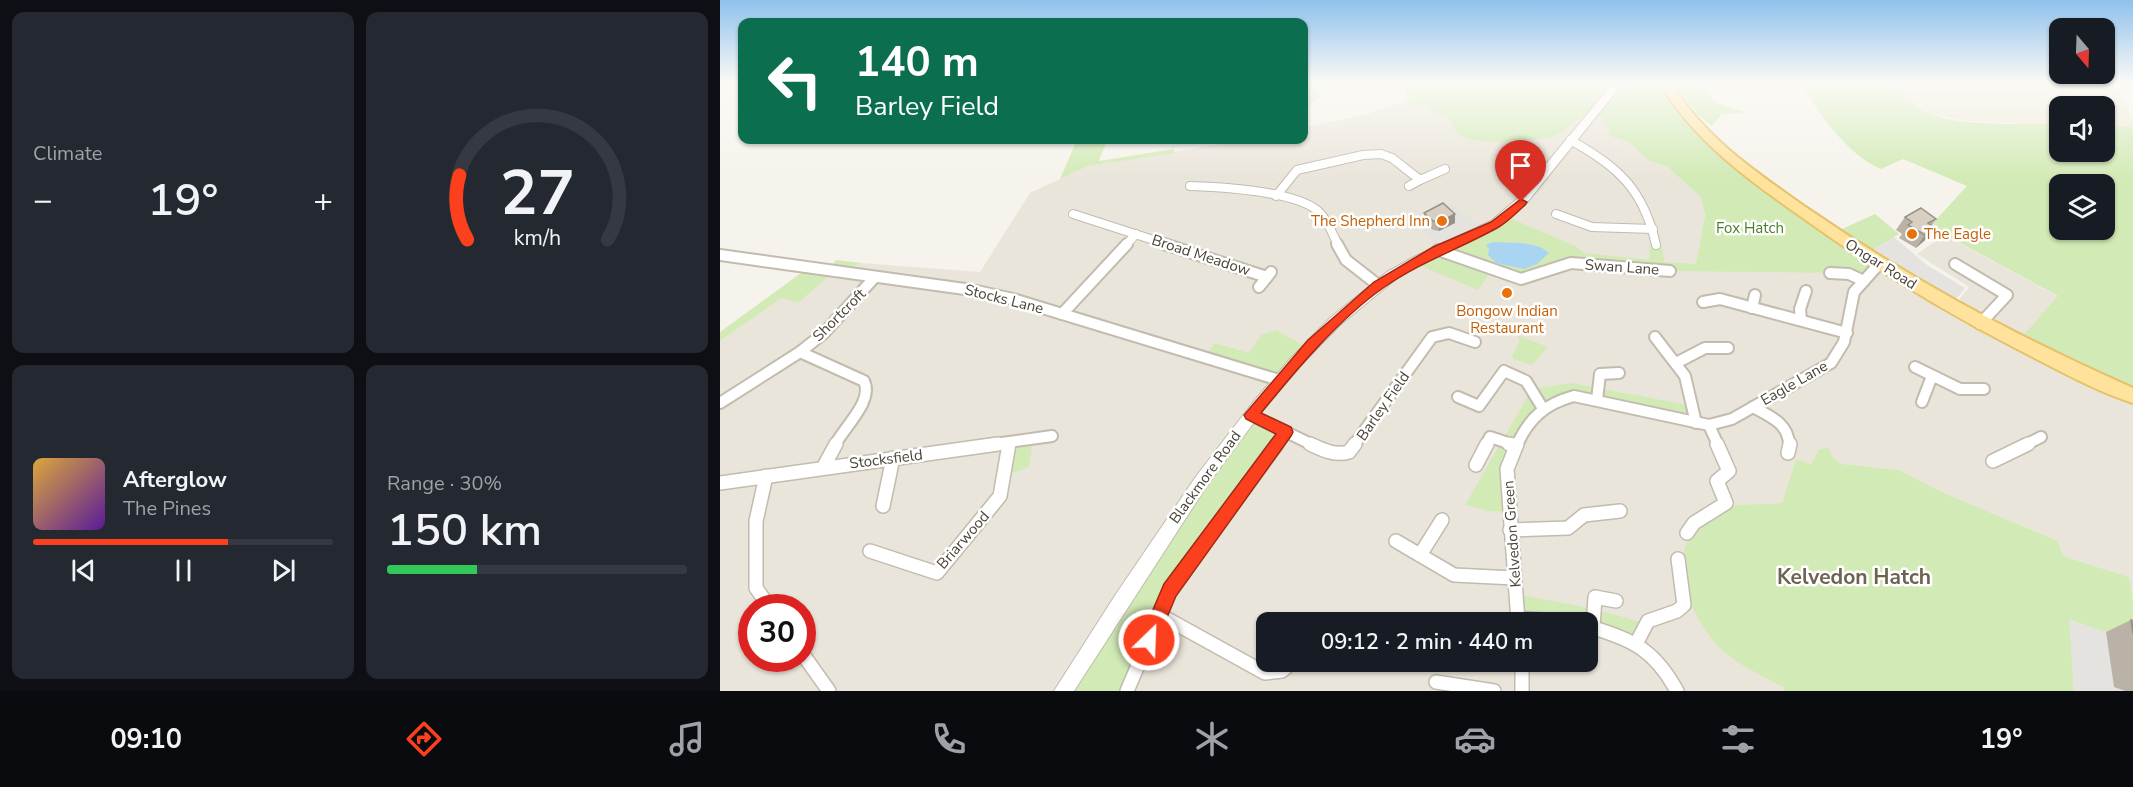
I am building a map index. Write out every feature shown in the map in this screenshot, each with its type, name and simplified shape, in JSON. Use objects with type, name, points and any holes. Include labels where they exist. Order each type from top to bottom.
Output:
[{"type":"main road","name":"Ongar Road","points":[[1687,114],[1728,155],[1824,227],[1879,264],[1980,324],[2073,370],[2133,396]]},
{"type":"street","name":"Blackmore Road","points":[[1062,691],[1174,518],[1251,415],[1312,344],[1378,285],[1438,250],[1495,224],[1506,216],[1521,202],[1592,114]]},
{"type":"street","points":[[1570,140],[1606,160],[1622,174],[1647,209],[1656,245]]},
{"type":"street","points":[[1276,196],[1297,170],[1363,155],[1381,154],[1392,158],[1420,180]]},
{"type":"street","points":[[1409,186],[1444,169]]},
{"type":"street","points":[[1190,186],[1246,188],[1311,206],[1321,214],[1346,260],[1378,285]]},
{"type":"street","name":"Broad Meadow","points":[[1073,214],[1269,274],[1259,287]]},
{"type":"street","points":[[1556,214],[1592,227],[1653,229]]},
{"type":"street","name":"Broad Meadow","points":[[1062,314],[1136,234]]},
{"type":"street","name":"Swan Lane","points":[[1438,250],[1521,279],[1571,263],[1670,271]]},
{"type":"street","name":"Stocks Lane","points":[[720,255],[972,290],[1062,314],[1279,380]]},
{"type":"street","name":"Eagle Lane","points":[[1703,424],[1732,419],[1831,363],[1843,344],[1854,292],[1879,264]]},
{"type":"street","points":[[1955,264],[2007,295],[1980,324]]},
{"type":"street","points":[[1830,273],[1849,274],[1863,281]]},
{"type":"street","name":"Shortcroft","points":[[720,403],[800,352],[840,318],[875,277]]},
{"type":"street","points":[[1801,319],[1800,309],[1806,291]]},
{"type":"street","points":[[1752,308],[1755,295]]},
{"type":"street","points":[[1703,302],[1720,298],[1846,333]]},
{"type":"street","name":"Barley Field","points":[[1251,415],[1333,454],[1349,452],[1432,337],[1449,333],[1475,342]]},
{"type":"street","points":[[1655,338],[1678,362],[1691,384],[1703,424],[1729,471],[1718,481],[1726,503],[1694,524],[1687,533]]},
{"type":"street","points":[[1678,362],[1705,348],[1728,348]]},
{"type":"street","name":"Shortcroft","points":[[800,352],[864,381],[867,387],[864,404],[844,428],[824,466]]},
{"type":"street","points":[[1915,367],[1960,389],[1984,389]]},
{"type":"street","points":[[1458,397],[1479,406],[1504,371],[1526,381],[1542,407],[1555,400],[1574,396],[1703,424]]},
{"type":"street","points":[[1603,401],[1599,374],[1619,373]]},
{"type":"street","points":[[1922,402],[1932,376]]},
{"type":"street","name":"Kelvedon Green","points":[[1517,612],[1507,469],[1516,446],[1542,407]]},
{"type":"street","name":"Eagle Lane","points":[[1754,407],[1782,423],[1789,432],[1791,442],[1788,453]]},
{"type":"street","points":[[1127,691],[1170,590],[1286,432]]},
{"type":"street","name":"Stocksfield","points":[[720,483],[824,466],[1052,436]]},
{"type":"street","points":[[1476,465],[1491,437],[1516,446]]},
{"type":"street","points":[[1993,461],[2006,458],[2024,444],[2041,437]]},
{"type":"street","name":"Briarwood","points":[[870,551],[937,573],[1000,496],[1010,443]]},
{"type":"street","points":[[883,506],[893,458]]},
{"type":"street","points":[[760,594],[756,588],[756,521],[766,476]]},
{"type":"street","points":[[1510,530],[1568,528],[1576,518],[1597,512],[1620,511]]},
{"type":"street","points":[[1420,555],[1442,520]]},
{"type":"street","points":[[1396,541],[1454,575],[1514,578]]},
{"type":"street","points":[[1637,642],[1644,623],[1652,616],[1672,612],[1684,605],[1678,559]]},
{"type":"street","points":[[1592,612],[1595,597],[1616,601]]},
{"type":"street","points":[[1160,615],[1256,668]]},
{"type":"street","points":[[1598,630],[1637,642],[1662,666],[1677,691]]},
{"type":"street","points":[[816,672],[829,691]]},
{"type":"street","points":[[1522,672],[1522,691]]},
{"type":"street","points":[[1436,682],[1494,691]]},
{"type":"shaded area","points":[[1366,114],[1446,114],[1460,135],[1556,136],[1579,117],[1591,115],[1605,122],[1610,131],[1609,136],[1627,141],[1649,161],[1666,166],[1701,197],[1705,215],[1695,271],[1876,268],[1949,313],[1969,287],[1917,254],[1944,235],[2059,297],[2021,338],[2133,387],[2133,602],[2129,577],[2063,556],[2058,541],[1944,493],[1899,470],[1843,464],[1819,449],[1811,464],[1796,459],[1782,504],[1721,509],[1719,647],[1784,688],[1783,691],[720,691],[720,341],[782,298],[798,303],[832,274],[862,263],[980,272],[1030,193],[1088,166],[1222,144],[1308,144],[1308,127]]},
{"type":"shaded area","points":[[1931,114],[2049,114],[2049,124],[1966,121]]},
{"type":"shaded area","points":[[2115,114],[2131,114],[2133,127],[2115,126]]},
{"type":"shaded area","points":[[1452,205],[1482,227],[1437,246],[1423,230],[1430,227],[1433,230],[1458,222],[1441,211]]},
{"type":"shaded area","points":[[1894,237],[1927,265],[1965,288],[1953,303],[1870,252]]},
{"type":"shaded area","points":[[2069,620],[2106,632],[2114,687],[2125,691],[2074,691]]},
{"type":"green space","name":"Fox Hatch","points":[[1446,114],[1691,114],[1713,141],[1879,264],[1864,281],[1841,273],[1670,271],[1579,264],[1530,278],[1493,269],[1478,290],[1419,265],[1438,258],[1458,257],[1457,246],[1512,219],[1575,246],[1584,253],[1650,260],[1649,245],[1662,246],[1664,262],[1696,264],[1705,215],[1701,197],[1666,166],[1649,161],[1627,141],[1609,136],[1610,131],[1602,120],[1594,115],[1581,117],[1554,136],[1520,141],[1477,141],[1459,134]]},
{"type":"green space","points":[[1697,114],[1722,114],[1712,126]]},
{"type":"green space","points":[[1822,114],[1931,114],[1975,123],[2049,124],[2049,162],[2115,162],[2115,126],[2133,127],[2133,387],[2021,338],[2058,296],[1934,229],[1933,223],[1967,186],[1903,159],[1881,169],[1856,153],[1834,131]]},
{"type":"green space","points":[[1075,144],[1105,144],[1099,161],[1174,149],[1174,153],[1088,166],[1060,179]]},
{"type":"green space","points":[[1875,214],[1899,234],[1870,252],[1840,230]]},
{"type":"green space","points":[[836,260],[862,263],[832,274],[798,303],[782,298],[720,341],[720,332],[816,262],[832,265]]},
{"type":"green space","points":[[1276,330],[1308,348],[1279,380],[1204,358],[1215,343],[1249,353],[1261,335]]},
{"type":"green space","points":[[1517,335],[1548,347],[1532,365],[1513,359],[1512,356],[1520,341]]},
{"type":"green space","points":[[1571,383],[1694,406],[1696,423],[1592,398],[1555,400],[1516,446],[1509,512],[1489,511],[1465,505],[1532,389]]},
{"type":"green space","points":[[1251,415],[1286,432],[1188,565],[1126,691],[1063,691]]},
{"type":"green space","points":[[1033,439],[1029,467],[1005,476],[1009,443]]},
{"type":"green space","points":[[1828,448],[1833,458],[1843,464],[1899,470],[1944,493],[2058,541],[2063,556],[2129,577],[2133,602],[2133,642],[2070,620],[2074,691],[1783,691],[1784,688],[1732,658],[1708,634],[1686,590],[1683,559],[1686,544],[1694,530],[1707,517],[1719,509],[1730,506],[1782,503],[1796,459],[1811,464],[1819,449]]},
{"type":"green space","points":[[1516,594],[1594,609],[1644,623],[1637,642],[1598,626],[1598,612],[1518,612]]},
{"type":"water","points":[[1493,242],[1537,246],[1549,253],[1537,264],[1524,269],[1496,263],[1488,255],[1489,249],[1486,245]]},
{"type":"building","points":[[1443,203],[1455,214],[1439,222],[1433,221],[1424,213]]},
{"type":"building","points":[[1921,208],[1936,219],[1928,223],[1934,227],[1925,235],[1908,225],[1912,222],[1905,217]]},
{"type":"place","name":"The Shepherd Inn","points":[[1442,221]]},
{"type":"place","name":"The Eagle","points":[[1912,234]]},
{"type":"place","name":"Bongow Indian Restaurant","points":[[1507,293]]},
{"type":"district","name":"Kelvedon Hatch","points":[[1854,577]]},
{"type":"route","points":[[1149,640],[1170,590],[1286,432],[1251,415],[1279,380],[1312,344],[1378,285],[1400,270],[1438,250],[1495,224],[1521,202]]}]
